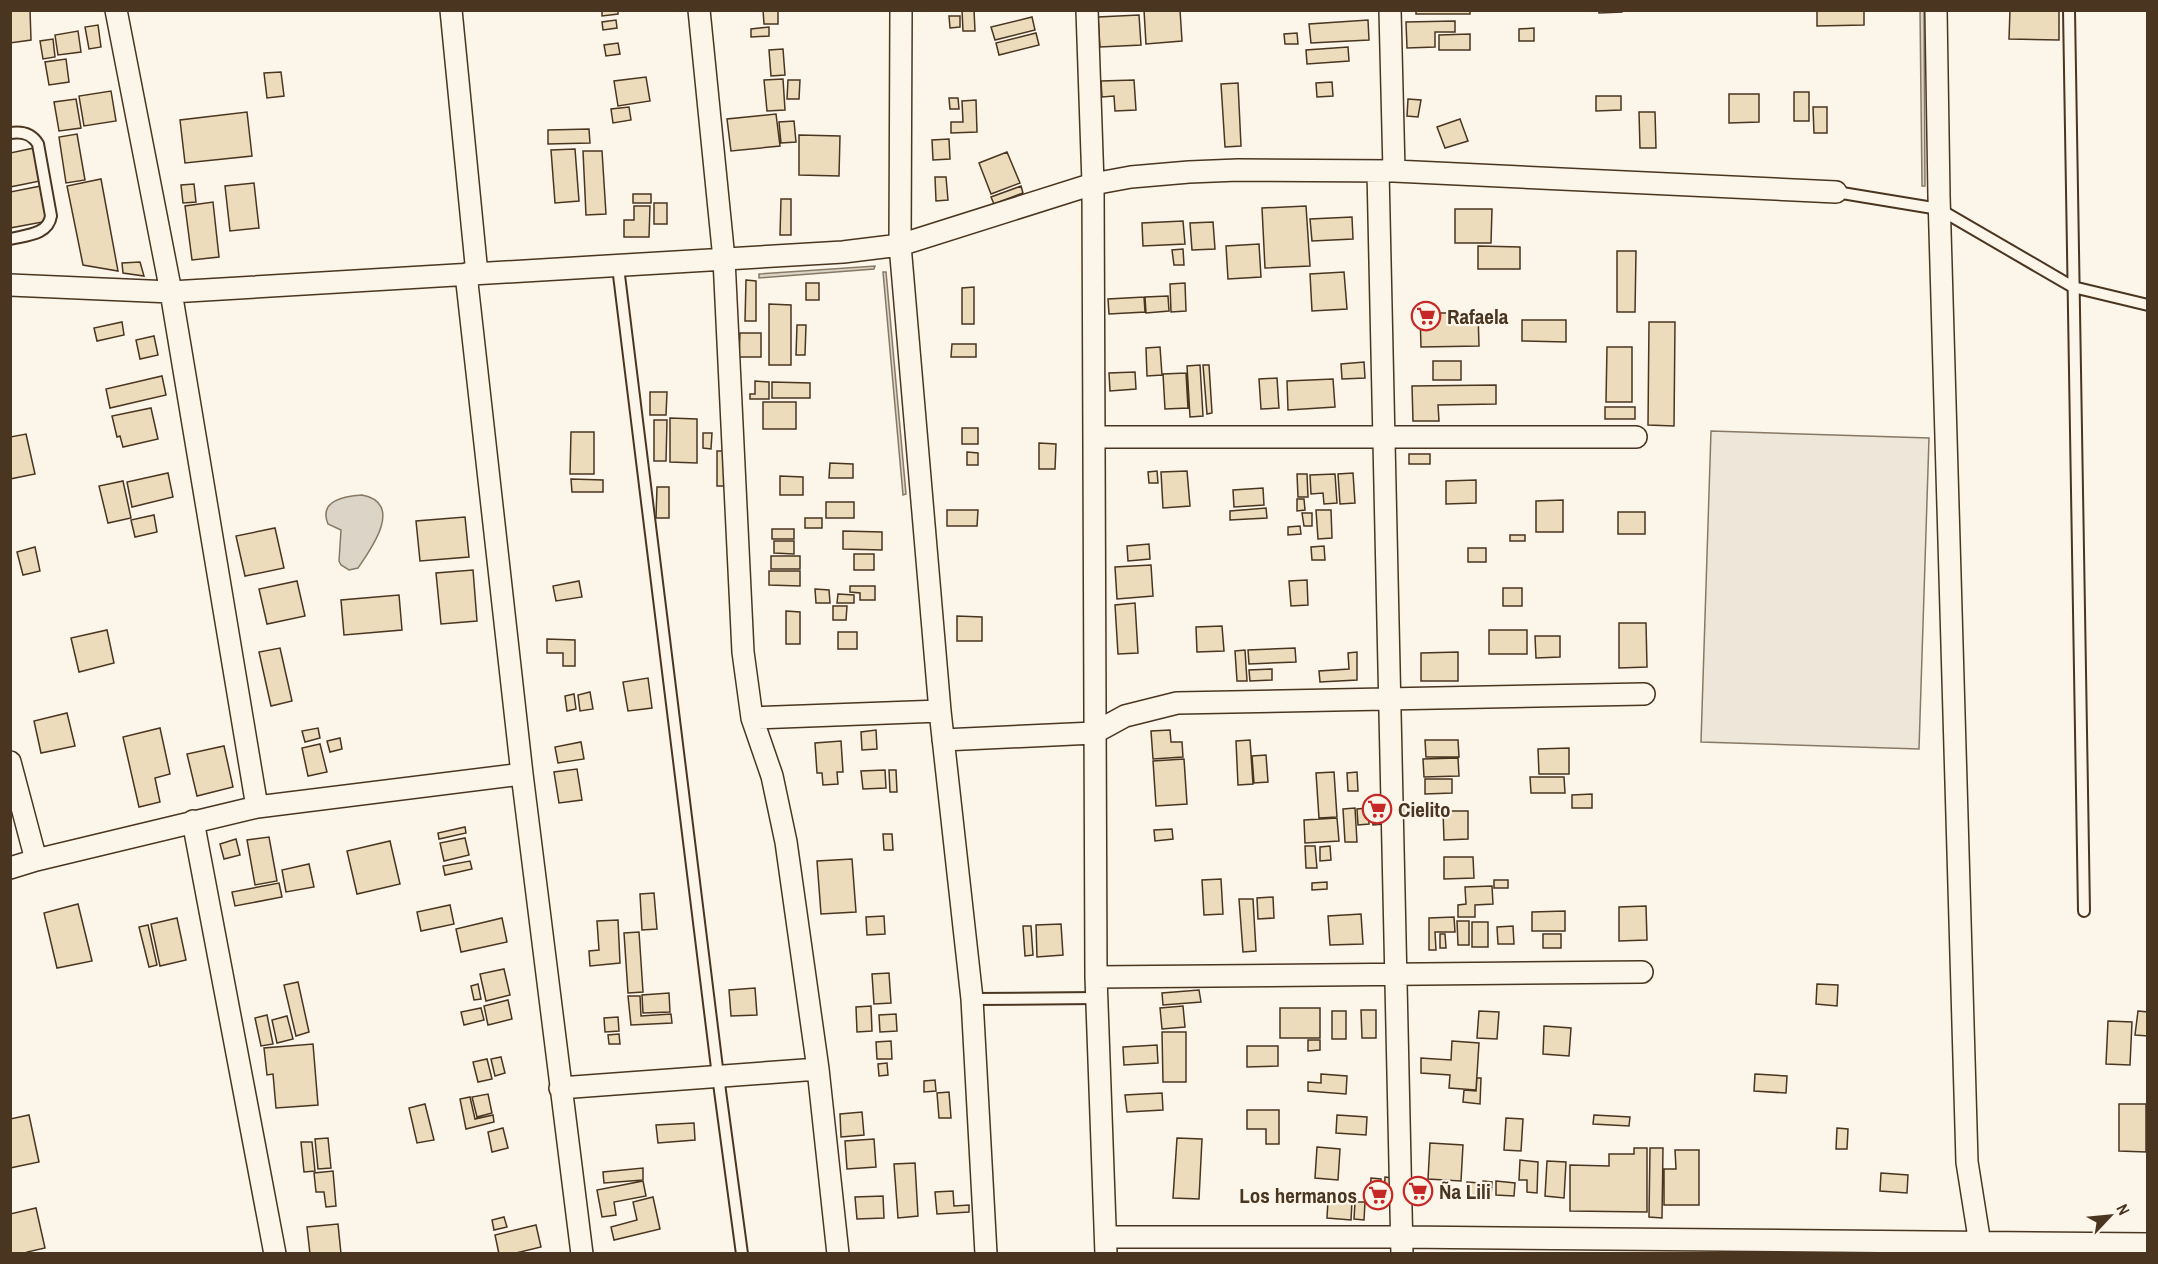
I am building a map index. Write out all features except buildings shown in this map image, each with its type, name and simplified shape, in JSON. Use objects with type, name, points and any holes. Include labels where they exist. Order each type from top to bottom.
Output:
[{"type":"street","points":[[116,10],[171,292],[256,807]]},
{"type":"street","points":[[450,10],[471,274],[522,774],[582,1254]]},
{"type":"street","points":[[699,10],[724,259],[743,652],[752,717],[772,776],[786,842],[818,1069],[838,1254]]},
{"type":"street","points":[[901,10],[900,245],[940,711],[972,999],[986,1254]]},
{"type":"street","points":[[1087,10],[1093,184],[1096,987],[1106,1245],[1980,1249],[2148,1244]]},
{"type":"street","points":[[1390,10],[1384,437],[1402,1246]]},
{"type":"street","points":[[1936,10],[1939,210],[1967,1162],[1980,1249]]},
{"type":"street","points":[[10,285],[171,292],[843,252],[900,245],[1093,184],[1131,177],[1189,172],[1386,171],[1836,192]]},
{"type":"street","points":[[1094,437],[1636,437]]},
{"type":"street","points":[[943,740],[1094,733],[1125,716],[1177,703],[1644,694]]},
{"type":"street","points":[[752,717],[940,711]]},
{"type":"street","points":[[10,762],[36,860]]},
{"type":"street","points":[[10,868],[193,820],[256,807],[522,774]]},
{"type":"street","points":[[193,820],[275,1254]]},
{"type":"street","points":[[1096,987],[1396,973],[1642,972]]},
{"type":"street","points":[[560,1088],[818,1069]]},
{"type":"lane","points":[[2069,10],[2084,911]]},
{"type":"lane","points":[[10,133],[26,133],[39,144],[51,216],[50,223],[41,231],[10,238]]},
{"type":"lane","points":[[1836,192],[1939,210],[2073,287],[2148,305]]},
{"type":"lane","points":[[618,267],[742,1254]]},
{"type":"lane","points":[[972,999],[1096,987]]},
{"type":"shaded area","points":[[1920,11],[1924,11],[1925,186],[1922,186]]},
{"type":"shaded area","points":[[875,266],[874,269],[759,278],[759,274]]},
{"type":"shaded area","points":[[883,272],[886,272],[906,494],[903,495]]},
{"type":"shaded area","points":[[1711,431],[1929,438],[1919,749],[1701,742]]},
{"type":"shaded area","points":[[362,495],[374,500],[381,507],[383,516],[381,527],[370,549],[358,568],[349,570],[339,561],[341,530],[328,524],[327,509],[342,498]]},
{"type":"place","name":"Rafaela","points":[[1426,316]]},
{"type":"place","name":"Cielito","points":[[1377,809]]},
{"type":"place","name":"Ña Lili","points":[[1418,1191]]},
{"type":"place","name":"Los hermanos","points":[[1378,1195]]}]
